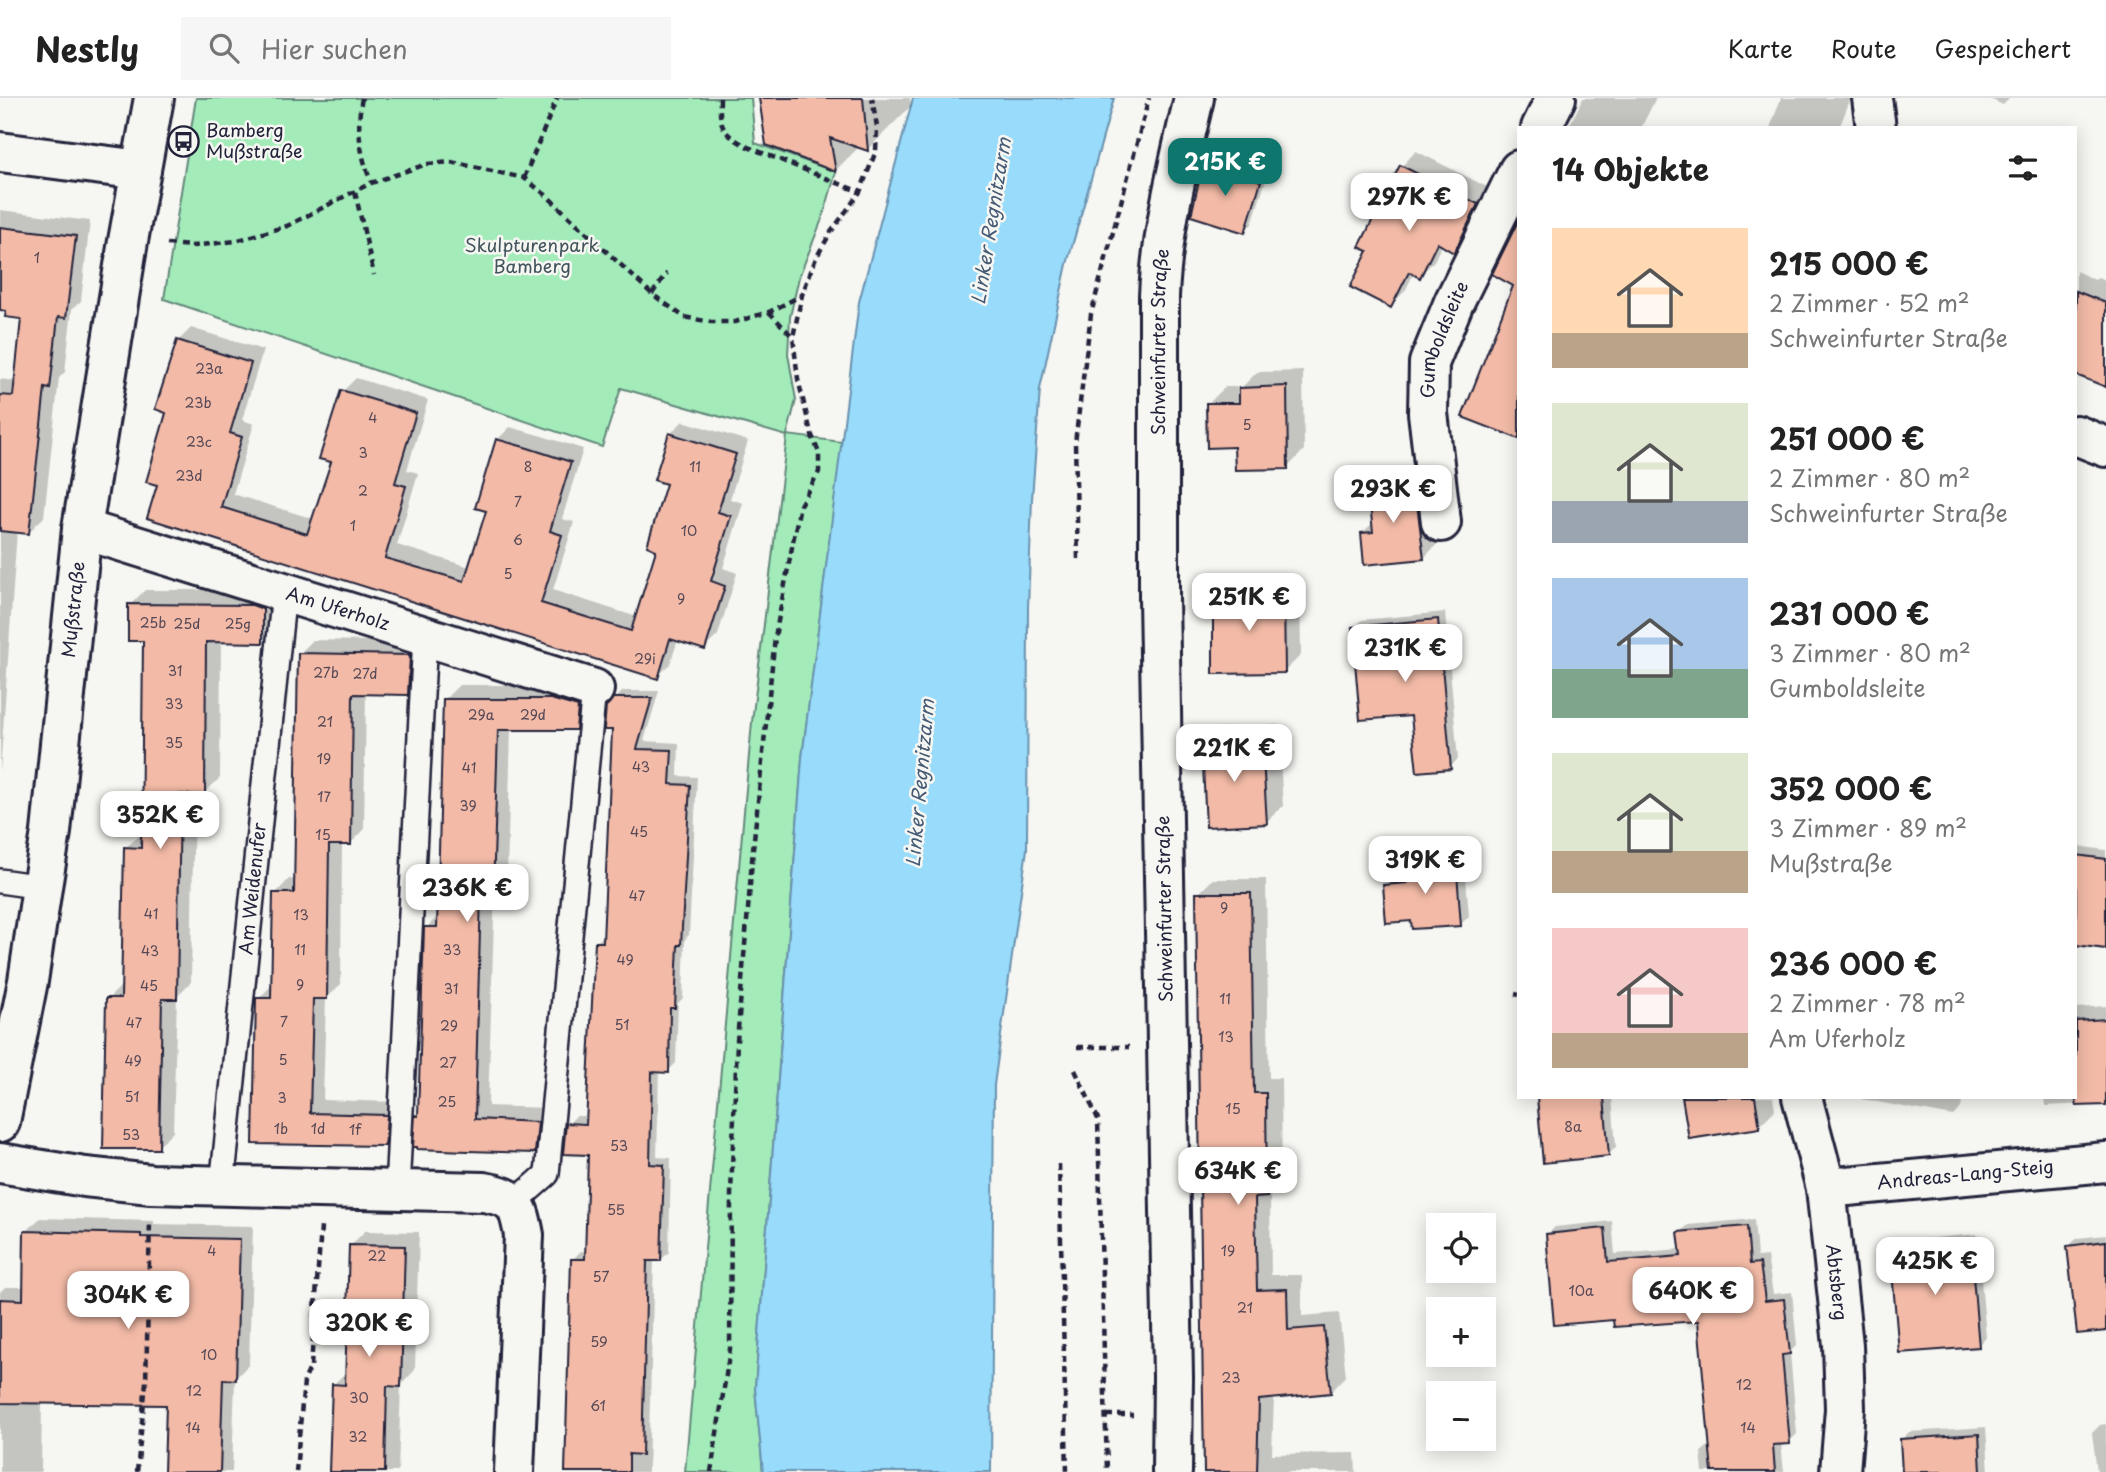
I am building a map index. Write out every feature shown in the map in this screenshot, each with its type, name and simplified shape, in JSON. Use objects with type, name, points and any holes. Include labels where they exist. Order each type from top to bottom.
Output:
[{"type":"street","name":"Mußstraße","points":[[0,1122],[28,981],[43,887],[82,530],[128,241],[154,98]]},
{"type":"street","name":"Schweinfurter Straße","points":[[1172,1472],[1159,598],[1159,296],[1167,224],[1194,98]]},
{"type":"street","points":[[1542,126],[1556,98]]},
{"type":"street","points":[[1872,98],[1876,126]]},
{"type":"street","points":[[0,152],[141,170]]},
{"type":"street","name":"Gumboldsleite","points":[[1441,522],[1428,413],[1429,363],[1454,302],[1517,174]]},
{"type":"street","points":[[2077,435],[2106,447]]},
{"type":"street","name":"Am Uferholz","points":[[82,530],[594,689]]},
{"type":"street","name":"Abtsberg","points":[[1803,1099],[1826,1188],[1843,1345],[1845,1409],[1840,1472]]},
{"type":"street","name":"Andreas-Lang-Steig","points":[[1826,1188],[2106,1162]]},
{"type":"street","points":[[0,1163],[85,1177],[151,1184],[484,1192],[503,1195],[514,1203],[521,1218],[524,1235],[514,1472]]},
{"type":"lane","name":"Am Weidenufer","points":[[222,1186],[284,592]]},
{"type":"lane","points":[[397,1190],[425,636]]},
{"type":"lane","points":[[514,1203],[547,1174],[594,689]]},
{"type":"lane","points":[[0,881],[43,887]]},
{"type":"path","points":[[362,98],[359,138],[363,162],[371,183]]},
{"type":"path","points":[[524,178],[558,98]]},
{"type":"path","points":[[720,98],[722,127],[732,139],[860,192]]},
{"type":"path","points":[[711,1472],[730,1349],[730,1194],[737,1041],[775,637],[800,505],[819,472],[819,453],[811,433],[798,379],[793,337],[802,295],[816,258],[860,192],[876,151],[877,127],[872,98]]},
{"type":"path","points":[[1078,559],[1075,443],[1091,314],[1149,98]]},
{"type":"path","points":[[128,241],[193,246],[235,241],[287,226],[371,183],[427,164],[452,162],[524,178],[546,195],[652,294],[684,317],[711,322],[735,322],[769,312],[802,295]]},
{"type":"path","points":[[355,192],[374,275]]},
{"type":"path","points":[[652,294],[667,273]]},
{"type":"path","points":[[769,312],[793,337]]},
{"type":"path","points":[[1077,1048],[1167,1046]]},
{"type":"path","points":[[1075,1070],[1098,1119],[1107,1472]]},
{"type":"path","points":[[1059,1164],[1067,1472]]},
{"type":"path","points":[[137,1472],[146,1382],[151,1184]]},
{"type":"path","points":[[296,1472],[304,1381],[311,1366],[324,1189]]},
{"type":"green space","name":"Skulpturenpark Bamberg","points":[[196,98],[751,98],[755,143],[836,172],[824,214],[799,277],[790,317],[788,354],[796,400],[787,435],[842,442],[802,758],[755,1388],[763,1472],[685,1472],[752,722],[787,436],[621,388],[602,447],[164,299]]},
{"type":"water","name":"Linker Regnitzarm","points":[[913,98],[1114,98],[1067,264],[1040,389],[1028,608],[1027,849],[994,1085],[991,1472],[763,1472],[755,1388],[802,758],[859,302]]},
{"type":"building","points":[[759,98],[863,98],[868,151],[830,138],[836,172],[766,145]]},
{"type":"building","points":[[1203,163],[1261,181],[1245,233],[1191,216]]},
{"type":"building","points":[[1400,165],[1478,204],[1454,253],[1437,243],[1420,278],[1409,272],[1391,308],[1350,287],[1368,251],[1359,247]]},
{"type":"building","points":[[1517,223],[1517,438],[1462,417],[1513,286],[1492,274]]},
{"type":"building","points":[[0,227],[76,236],[66,318],[58,317],[50,389],[45,388],[29,534],[0,531],[0,395],[13,396],[21,319],[5,317],[6,311],[0,310]]},
{"type":"building","points":[[2077,291],[2106,303],[2106,387],[2077,375]]},
{"type":"building","points":[[177,340],[251,363],[230,433],[242,437],[221,507],[307,534],[331,462],[319,459],[341,390],[416,413],[395,483],[406,486],[385,558],[464,581],[486,511],[475,508],[496,439],[528,448],[571,462],[550,531],[562,535],[541,603],[631,631],[656,550],[647,546],[666,484],[654,480],[669,433],[736,454],[718,512],[731,516],[711,581],[725,586],[705,650],[670,639],[658,679],[147,518],[157,485],[146,482],[166,413],[155,409]]},
{"type":"building","points":[[1287,386],[1288,469],[1235,470],[1234,447],[1207,448],[1206,403],[1239,403],[1239,388]]},
{"type":"building","points":[[1414,480],[1424,559],[1364,565],[1361,533],[1373,532],[1368,485]]},
{"type":"building","points":[[1213,592],[1284,592],[1285,673],[1213,674]]},
{"type":"building","points":[[128,604],[252,605],[263,609],[263,643],[206,642],[205,795],[180,794],[177,999],[162,999],[159,1149],[103,1149],[106,998],[121,998],[124,847],[141,848],[143,641],[128,641]]},
{"type":"building","points":[[1438,619],[1451,769],[1417,772],[1411,716],[1360,720],[1352,627]]},
{"type":"building","points":[[298,653],[410,655],[408,695],[353,694],[351,845],[329,845],[327,999],[313,999],[310,1113],[387,1115],[385,1146],[253,1144],[256,998],[271,998],[273,893],[294,893]]},
{"type":"building","points":[[613,698],[652,698],[637,749],[672,750],[670,784],[690,785],[681,945],[678,945],[675,1008],[670,1008],[669,1073],[652,1072],[650,1164],[664,1165],[661,1261],[647,1261],[642,1455],[629,1454],[629,1472],[565,1472],[571,1259],[585,1259],[588,1155],[563,1154],[566,1123],[586,1124],[595,942],[603,942],[612,730],[604,730],[606,706]]},
{"type":"building","points":[[443,699],[551,699],[578,707],[576,730],[498,730],[493,893],[481,892],[475,1119],[538,1122],[535,1153],[413,1147],[415,1115],[418,1116],[424,927],[437,927]]},
{"type":"building","points":[[1262,741],[1267,824],[1206,827],[1202,744]]},
{"type":"building","points":[[2077,855],[2106,859],[2106,949],[2077,945]]},
{"type":"building","points":[[1456,859],[1461,926],[1412,929],[1411,921],[1386,923],[1383,885],[1407,883],[1406,862]]},
{"type":"building","points":[[1196,893],[1251,893],[1254,1093],[1266,1093],[1267,1197],[1255,1198],[1257,1290],[1287,1289],[1288,1330],[1324,1327],[1331,1393],[1259,1400],[1257,1472],[1204,1472]]},
{"type":"building","points":[[2106,1019],[2106,1105],[2076,1106],[2077,1021]]},
{"type":"building","points":[[1537,1099],[1604,1099],[1609,1156],[1543,1163]]},
{"type":"building","points":[[1682,1099],[1755,1099],[1760,1128],[1689,1139]]},
{"type":"building","points":[[1747,1226],[1750,1264],[1760,1263],[1765,1301],[1784,1299],[1790,1354],[1782,1355],[1790,1444],[1773,1445],[1775,1472],[1712,1472],[1698,1321],[1614,1327],[1613,1320],[1554,1325],[1546,1234],[1605,1228],[1608,1262],[1681,1256],[1678,1232]]},
{"type":"building","points":[[24,1231],[240,1239],[236,1380],[223,1379],[220,1472],[164,1472],[166,1405],[0,1403],[0,1299],[23,1300]]},
{"type":"building","points":[[1970,1241],[1979,1347],[1899,1353],[1890,1248]]},
{"type":"building","points":[[2106,1241],[2106,1331],[2077,1334],[2067,1246]]},
{"type":"building","points":[[349,1245],[405,1246],[401,1387],[387,1386],[385,1472],[329,1472],[332,1384],[345,1385]]},
{"type":"building","points":[[1979,1434],[1981,1472],[1902,1472],[1900,1439]]},
{"type":"place","name":"Bamberg Mußstraße","points":[[183,141]]}]
